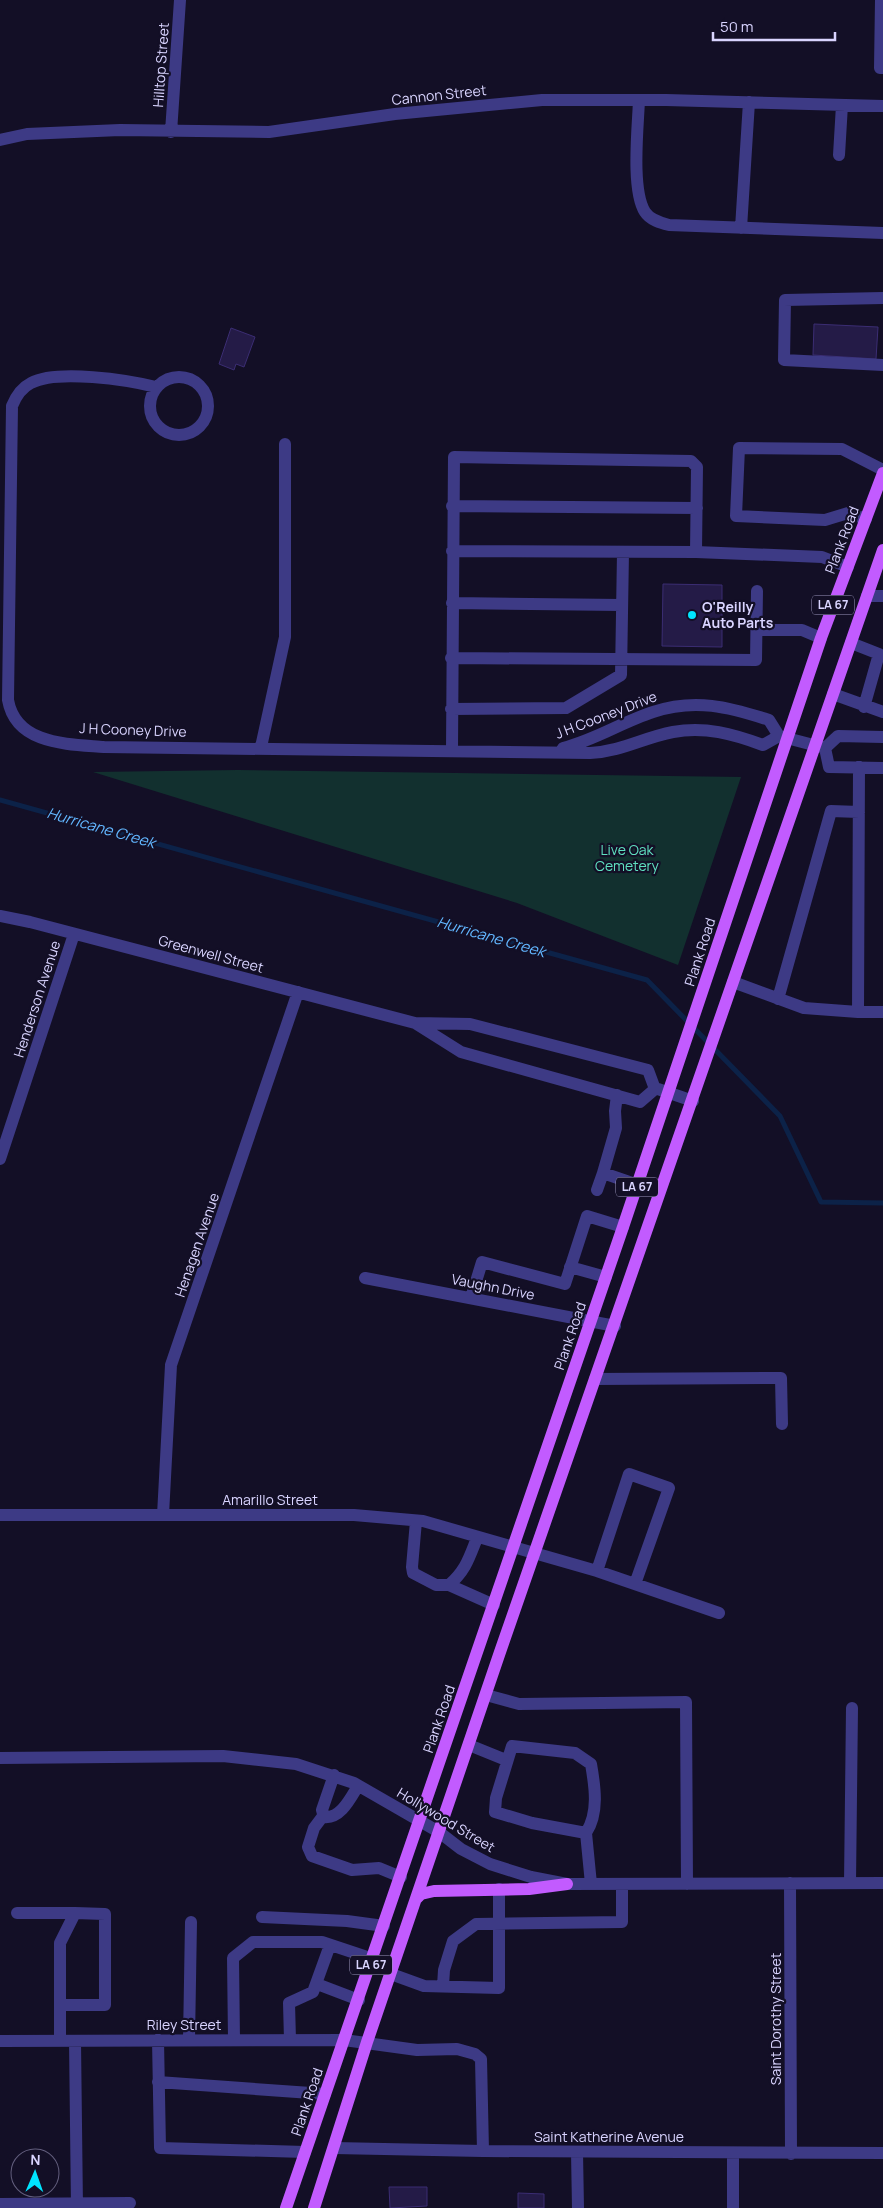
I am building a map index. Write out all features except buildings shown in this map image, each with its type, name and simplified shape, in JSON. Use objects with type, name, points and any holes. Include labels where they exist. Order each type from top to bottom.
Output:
[{"type":"main road","name":"Plank Road","points":[[286,2208],[683,1053],[783,737],[883,473]]},
{"type":"main road","name":"LA 67","points":[[314,2208],[390,1974],[486,1695],[733,982],[820,747],[833,694],[883,550]]},
{"type":"main road","points":[[416,1899],[421,1894],[434,1891],[529,1889],[568,1884]]},
{"type":"street","name":"Hilltop Street","points":[[171,132],[180,0]]},
{"type":"street","points":[[881,0],[880,68],[883,68]]},
{"type":"street","name":"Cannon Street","points":[[0,140],[27,134],[120,130],[269,132],[395,114],[508,102],[575,99],[883,106]]},
{"type":"street","points":[[638,100],[637,173],[640,198],[646,213],[655,221],[669,225],[883,233]]},
{"type":"street","points":[[741,228],[749,102]]},
{"type":"street","points":[[839,155],[842,105]]},
{"type":"street","points":[[883,298],[785,300],[784,360],[883,365]]},
{"type":"street","name":"J H Cooney Drive","points":[[156,387],[123,379],[58,377],[32,382],[16,396],[12,406],[10,421],[10,708],[18,724],[29,734],[78,744],[610,752],[673,732],[696,730],[722,732],[763,744],[783,737],[820,747]]},
{"type":"street","points":[[182,377],[199,386],[205,393],[208,412],[198,428],[180,436],[162,430],[155,424],[149,405],[156,387],[172,378],[182,377]]},
{"type":"street","points":[[262,747],[285,637],[285,444]]},
{"type":"street","points":[[866,519],[848,513],[826,520],[736,516],[739,448],[842,449],[883,470]]},
{"type":"street","points":[[452,750],[452,506],[453,461],[458,456],[692,461],[697,467],[696,552]]},
{"type":"street","points":[[452,506],[697,508]]},
{"type":"street","points":[[452,551],[696,552],[822,557],[848,567]]},
{"type":"street","points":[[451,709],[566,708],[621,675],[623,552]]},
{"type":"street","points":[[451,658],[756,660],[757,591]]},
{"type":"street","points":[[867,596],[883,596]]},
{"type":"street","points":[[452,604],[622,605]]},
{"type":"street","points":[[757,630],[802,630],[821,638]]},
{"type":"street","points":[[851,643],[881,652],[879,671],[864,708]]},
{"type":"street","points":[[833,694],[864,708],[883,712]]},
{"type":"street","name":"J H Cooney Drive","points":[[551,751],[583,742],[652,712],[690,705],[730,707],[769,720],[783,737]]},
{"type":"street","points":[[883,737],[838,736],[820,747],[829,767],[883,768]]},
{"type":"street","points":[[858,1012],[860,767]]},
{"type":"street","points":[[778,999],[831,811],[859,812]]},
{"type":"street","name":"Greenwell Street","points":[[0,916],[415,1023],[470,1024],[648,1070],[655,1089],[640,1102],[461,1052],[415,1023]]},
{"type":"street","name":"Henderson Avenue","points":[[0,1159],[74,934]]},
{"type":"street","points":[[733,982],[804,1008],[883,1012]]},
{"type":"street","name":"Henagen Avenue","points":[[164,1515],[171,1365],[298,992]]},
{"type":"street","points":[[655,1089],[693,1101]]},
{"type":"street","points":[[597,1190],[616,1128],[614,1111],[617,1095]]},
{"type":"street","points":[[603,1173],[638,1185]]},
{"type":"street","points":[[471,1298],[482,1262],[565,1284],[587,1216],[623,1227]]},
{"type":"street","points":[[570,1267],[606,1277]]},
{"type":"street","name":"Vaughn Drive","points":[[365,1278],[614,1326]]},
{"type":"street","points":[[596,1379],[781,1378],[782,1424]]},
{"type":"street","points":[[597,1571],[629,1474],[669,1488],[635,1584]]},
{"type":"street","name":"Amarillo Street","points":[[0,1515],[354,1515],[416,1521],[597,1571],[719,1613]]},
{"type":"street","points":[[416,1521],[413,1573],[436,1585],[449,1585],[494,1604]]},
{"type":"street","points":[[449,1585],[466,1568],[477,1538]]},
{"type":"street","points":[[486,1695],[519,1704],[686,1702],[687,1884]]},
{"type":"street","points":[[850,1883],[852,1708]]},
{"type":"street","points":[[469,1745],[506,1760]]},
{"type":"street","points":[[586,1833],[532,1824],[495,1812],[496,1798],[506,1760],[512,1746],[575,1753],[591,1764],[595,1788],[593,1823],[586,1833],[591,1884]]},
{"type":"street","name":"Hollywood Street","points":[[0,1758],[224,1756],[296,1764],[334,1775],[358,1786],[439,1832],[461,1849],[496,1866],[531,1877],[568,1884],[883,1883]]},
{"type":"street","points":[[334,1775],[322,1810],[323,1816],[314,1828],[308,1848],[312,1856],[352,1870],[379,1868],[401,1877]]},
{"type":"street","points":[[323,1816],[327,1818],[343,1809],[358,1786]]},
{"type":"street","name":"Saint Dorothy Street","points":[[790,1883],[792,2154]]},
{"type":"street","points":[[443,1986],[444,1970],[453,1941],[476,1924],[499,1922],[622,1922],[622,1884]]},
{"type":"street","points":[[390,1974],[424,1986],[499,1988],[499,1889]]},
{"type":"street","points":[[17,1913],[105,1914],[105,2005],[60,2006]]},
{"type":"street","points":[[60,2041],[60,1943],[75,1913]]},
{"type":"street","points":[[262,1918],[347,1921],[384,1926]]},
{"type":"street","points":[[189,2040],[191,1922]]},
{"type":"street","points":[[234,2040],[233,1958],[253,1942],[322,1942],[373,1959]]},
{"type":"street","points":[[290,2040],[289,2003],[313,1992],[330,1945]]},
{"type":"street","points":[[317,1984],[359,2000]]},
{"type":"street","points":[[158,2040],[160,2148],[305,2152]]},
{"type":"street","name":"Riley Street","points":[[0,2041],[344,2040],[417,2050],[457,2049],[474,2054],[481,2059],[483,2151]]},
{"type":"street","points":[[75,2041],[77,2206]]},
{"type":"street","points":[[158,2082],[325,2094]]},
{"type":"street","name":"Saint Katherine Avenue","points":[[334,2148],[883,2154]]},
{"type":"street","points":[[577,2152],[578,2208]]},
{"type":"street","points":[[733,2153],[733,2208]]},
{"type":"street","points":[[0,2204],[77,2206],[130,2203]]},
{"type":"green space","name":"Live Oak Cemetery","points":[[238,770],[741,777],[678,965],[517,903],[93,772]]},
{"type":"waterway","name":"Hurricane Creek","points":[[0,800],[647,980],[780,1116],[821,1202],[883,1203]]},
{"type":"place","name":"O'Reilly Auto Parts","points":[[692,615]]}]
